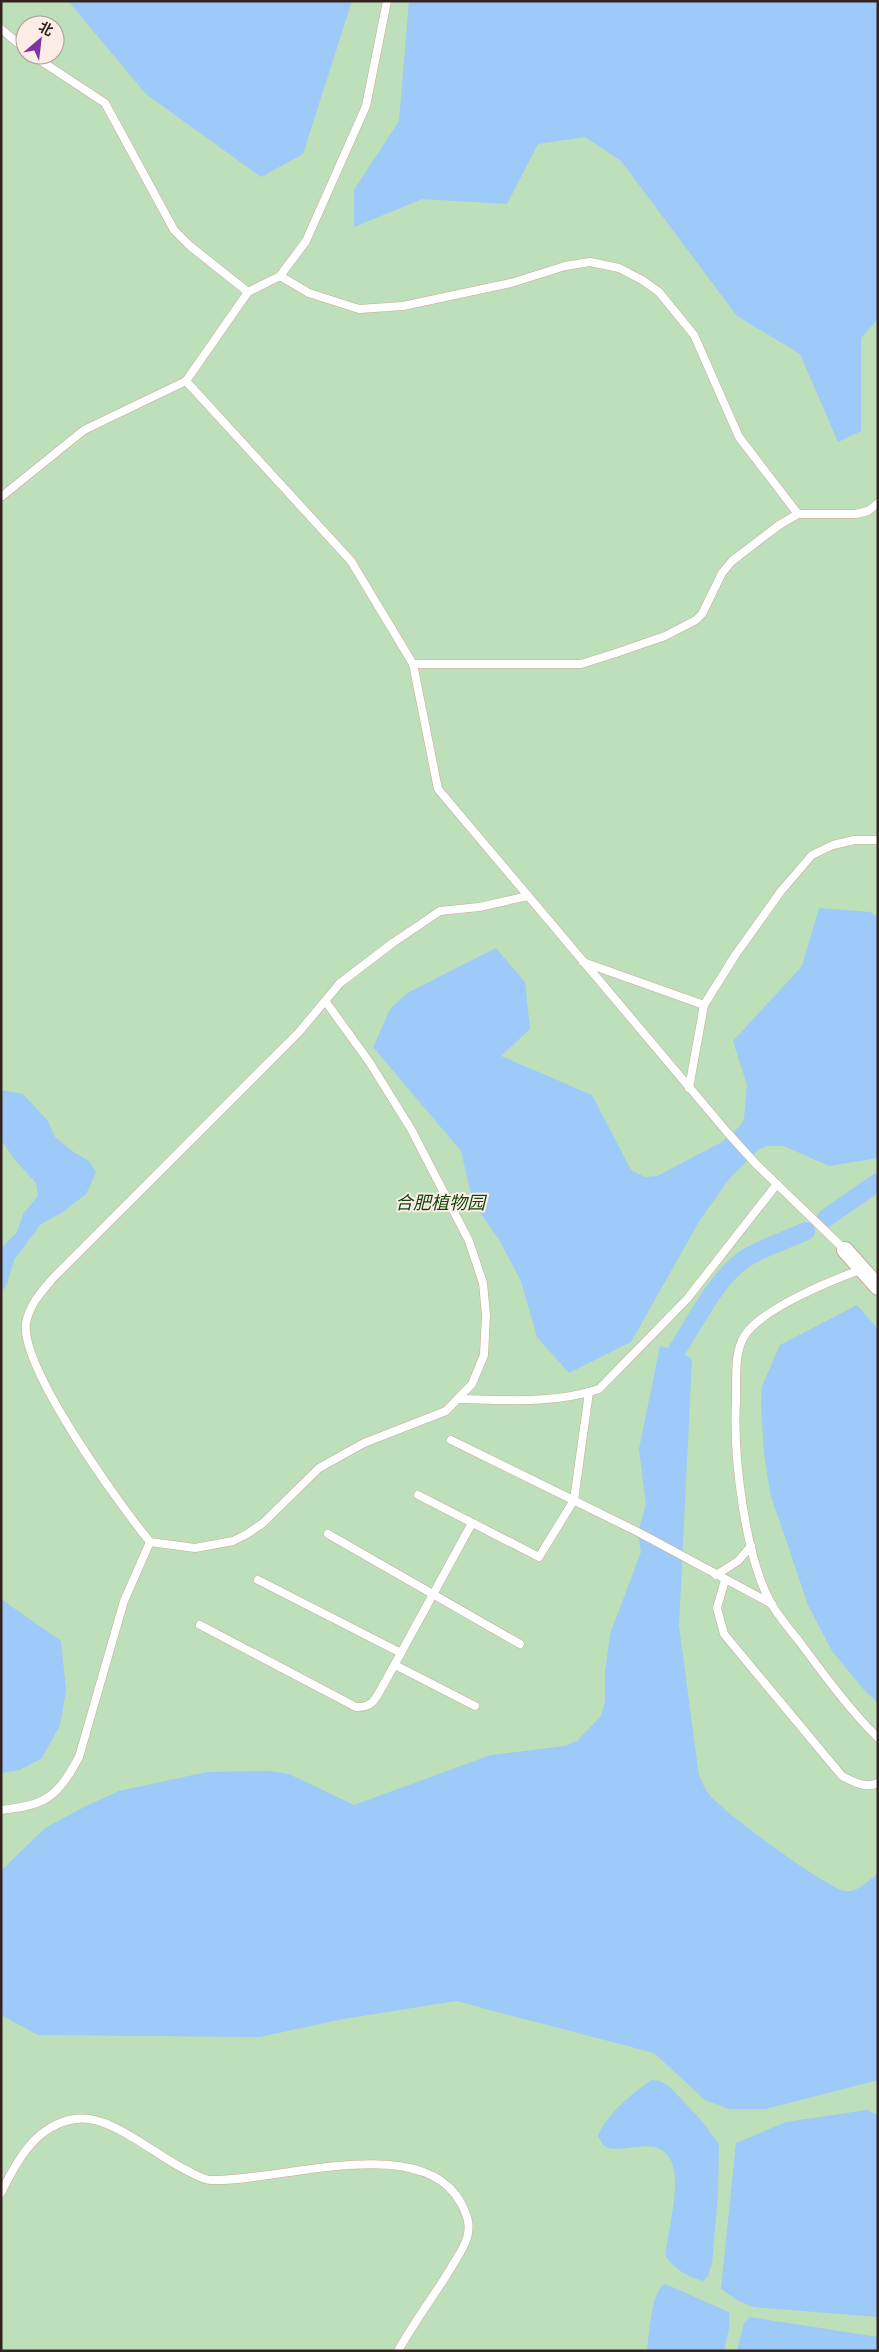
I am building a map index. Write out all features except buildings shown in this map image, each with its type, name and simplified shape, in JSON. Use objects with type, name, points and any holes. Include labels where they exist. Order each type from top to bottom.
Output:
[{"type":"street","points":[[845,1250],[878,1287]]},
{"type":"lane","points":[[1,497],[84,430],[186,381],[248,292],[280,276],[306,242],[366,106],[387,1]]},
{"type":"lane","points":[[1,29],[15,41]]},
{"type":"lane","points":[[47,65],[105,103],[174,230],[190,246],[248,292]]},
{"type":"lane","points":[[280,276],[309,293],[359,310],[403,306],[510,283],[573,264],[590,262],[619,268],[642,280],[659,292],[694,335],[739,437],[798,514]]},
{"type":"lane","points":[[186,381],[351,561],[413,664],[438,789],[727,1132],[845,1250]]},
{"type":"lane","points":[[413,664],[581,664],[665,636],[688,626],[702,614],[722,573],[732,561],[779,524],[798,514],[856,514],[868,511],[878,503]]},
{"type":"lane","points":[[689,1088],[704,1005],[736,954],[781,890],[812,855],[833,845],[854,840],[878,840]]},
{"type":"lane","points":[[326,1002],[370,1063],[411,1129],[469,1241],[483,1283],[486,1315],[484,1355],[472,1384],[460,1399],[446,1411],[364,1443],[318,1468],[263,1523],[233,1541],[195,1548],[150,1542],[96,1470],[43,1381],[26,1339],[26,1324],[29,1313],[38,1296],[299,1032],[340,984],[394,942],[440,911],[478,907],[528,896]]},
{"type":"lane","points":[[583,962],[704,1005]]},
{"type":"lane","points":[[460,1399],[543,1400],[598,1389],[687,1299],[777,1184]]},
{"type":"lane","points":[[863,1269],[822,1285],[769,1314],[748,1331],[741,1344],[735,1416],[737,1463],[751,1546],[772,1604],[818,1668],[878,1738]]},
{"type":"lane","points":[[418,1495],[539,1557],[574,1500],[588,1392]]},
{"type":"lane","points":[[452,1440],[638,1532],[772,1604]]},
{"type":"lane","points":[[200,1625],[356,1707],[367,1707],[374,1702],[472,1523]]},
{"type":"lane","points":[[328,1534],[433,1596],[520,1644]]},
{"type":"lane","points":[[1,1810],[26,1807],[49,1798],[64,1783],[76,1763],[124,1601],[150,1542]]},
{"type":"lane","points":[[716,1575],[738,1561],[751,1546]]},
{"type":"lane","points":[[258,1580],[401,1653]]},
{"type":"lane","points":[[725,1580],[717,1608],[718,1620],[724,1634],[842,1776],[859,1785],[872,1786],[878,1784]]},
{"type":"lane","points":[[395,1665],[475,1706]]},
{"type":"lane","points":[[1,2193],[14,2166],[30,2145],[50,2127],[77,2119],[112,2124],[177,2166],[208,2180],[356,2165],[397,2165],[432,2175],[452,2191],[465,2210],[469,2218],[467,2239],[437,2291],[416,2320],[398,2351]]},
{"type":"green space","name":"合肥植物园","points":[[1,1],[878,1],[878,2351],[1,2351]]},
{"type":"water","points":[[68,1],[352,1],[303,154],[261,177],[146,94]]},
{"type":"water","points":[[409,1],[878,1],[878,319],[861,338],[861,431],[838,442],[800,354],[737,316],[621,161],[585,137],[538,144],[507,204],[422,199],[354,227],[354,190],[399,121]]},
{"type":"water","points":[[819,908],[870,912],[878,917],[878,1158],[829,1166],[784,1146],[768,1146],[759,1149],[730,1178],[700,1220],[631,1342],[569,1373],[537,1337],[521,1281],[498,1238],[473,1203],[461,1151],[373,1047],[390,1009],[407,993],[496,948],[525,982],[530,1029],[501,1056],[592,1095],[631,1170],[645,1177],[657,1176],[722,1142],[739,1127],[744,1119],[747,1085],[733,1041],[802,966]]},
{"type":"water","points":[[1,1090],[23,1094],[48,1121],[55,1137],[72,1151],[89,1161],[96,1172],[86,1194],[63,1212],[41,1224],[14,1260],[6,1286],[1,1292],[1,1248],[17,1232],[23,1214],[38,1196],[36,1183],[15,1160],[1,1140]]},
{"type":"water","points":[[857,1305],[878,1329],[878,1703],[865,1691],[832,1651],[808,1605],[770,1493],[764,1453],[761,1406],[762,1386],[780,1345]]},
{"type":"water","points":[[660,1346],[677,1350],[692,1359],[679,1626],[699,1776],[708,1793],[732,1815],[796,1863],[834,1887],[845,1891],[854,1890],[878,1873],[878,2080],[766,2109],[729,2109],[705,2100],[654,2053],[456,2001],[343,2019],[260,2037],[38,2035],[1,2015],[1,1871],[45,1828],[86,1806],[119,1791],[207,1772],[270,1771],[289,1774],[354,1805],[491,1755],[565,1746],[577,1741],[601,1716],[605,1701],[605,1672],[610,1634],[641,1552],[638,1532],[646,1504],[639,1449]]},
{"type":"water","points":[[1,1599],[61,1641],[66,1691],[60,1725],[42,1758],[20,1770],[1,1773]]},
{"type":"water","points":[[651,2080],[660,2081],[670,2087],[700,2119],[719,2144],[718,2194],[712,2263],[708,2276],[703,2281],[682,2272],[666,2256],[675,2195],[675,2179],[672,2164],[666,2153],[648,2146],[619,2149],[608,2148],[603,2145],[598,2136],[602,2127],[614,2112]]},
{"type":"water","points":[[867,2110],[878,2115],[878,2317],[753,2307],[737,2300],[721,2289],[736,2143],[786,2122]]},
{"type":"water","points":[[665,2284],[729,2312],[729,2328],[724,2351],[647,2351],[654,2304],[660,2288]]},
{"type":"water","points":[[750,2317],[878,2337],[878,2351],[737,2351],[744,2323]]},
{"type":"waterway","points":[[826,1218],[878,1182]]},
{"type":"waterway","points":[[677,1350],[716,1288],[735,1266],[753,1254],[806,1231]]}]
